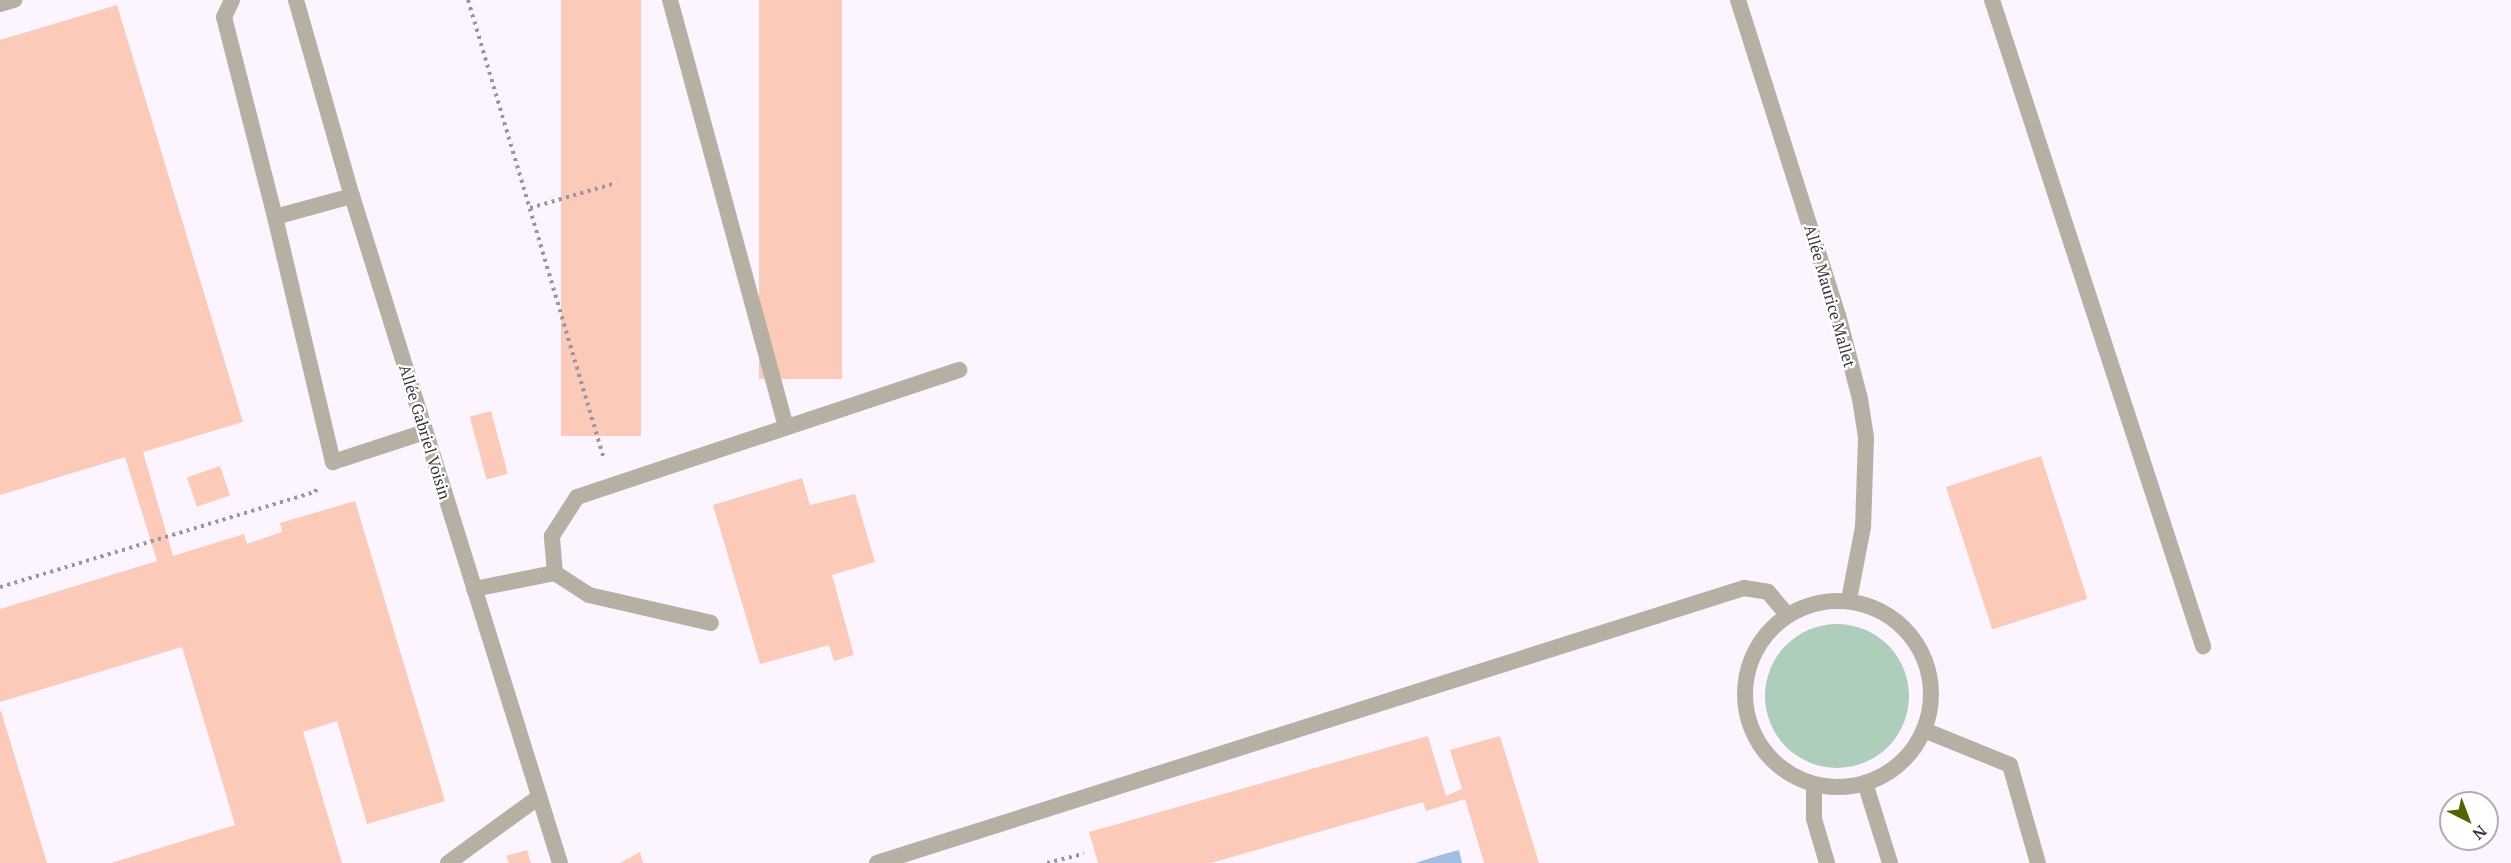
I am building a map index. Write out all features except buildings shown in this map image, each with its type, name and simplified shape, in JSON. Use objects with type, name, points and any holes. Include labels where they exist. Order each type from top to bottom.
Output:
[{"type":"street","points":[[0,4],[14,0]]},
{"type":"street","points":[[232,0],[224,17],[333,462],[424,432]]},
{"type":"street","name":"Allée Gabriel Voisin","points":[[296,0],[352,196],[424,432],[560,863]]},
{"type":"street","points":[[670,0],[786,426]]},
{"type":"street","name":"Allée Maurice Mallet","points":[[1738,0],[1838,315],[1860,399],[1866,438],[1863,527],[1849,600]]},
{"type":"street","points":[[1992,0],[2203,646]]},
{"type":"street","points":[[274,217],[352,196]]},
{"type":"street","points":[[555,573],[552,536],[577,497],[611,483],[959,370]]},
{"type":"street","points":[[474,589],[555,573],[589,595],[711,623]]},
{"type":"street","points":[[877,863],[1744,588],[1768,592],[1787,615]]},
{"type":"street","points":[[1849,600],[1868,605],[1901,624],[1917,643],[1930,677],[1931,702],[1924,730],[1901,763],[1865,783],[1838,788],[1814,785],[1797,778],[1771,759],[1751,730],[1744,693],[1751,660],[1766,634],[1787,615],[1826,601],[1849,600]]},
{"type":"street","points":[[1924,730],[2010,765],[2038,863]]},
{"type":"street","points":[[1865,783],[1890,863]]},
{"type":"street","points":[[1814,785],[1814,819],[1827,863]]},
{"type":"street","points":[[447,863],[539,797]]},
{"type":"path","points":[[468,0],[611,483]]},
{"type":"path","points":[[530,208],[616,183]]},
{"type":"path","points":[[0,587],[315,492],[333,462]]},
{"type":"path","points":[[1047,863],[1084,854]]},
{"type":"green space","points":[[1837,624],[1865,629],[1888,645],[1904,668],[1909,696],[1904,724],[1888,747],[1865,763],[1837,768],[1809,763],[1786,747],[1770,724],[1765,696],[1770,668],[1786,645],[1809,629]]},
{"type":"water","points":[[1459,850],[1462,863],[1415,863],[1444,854]]}]
